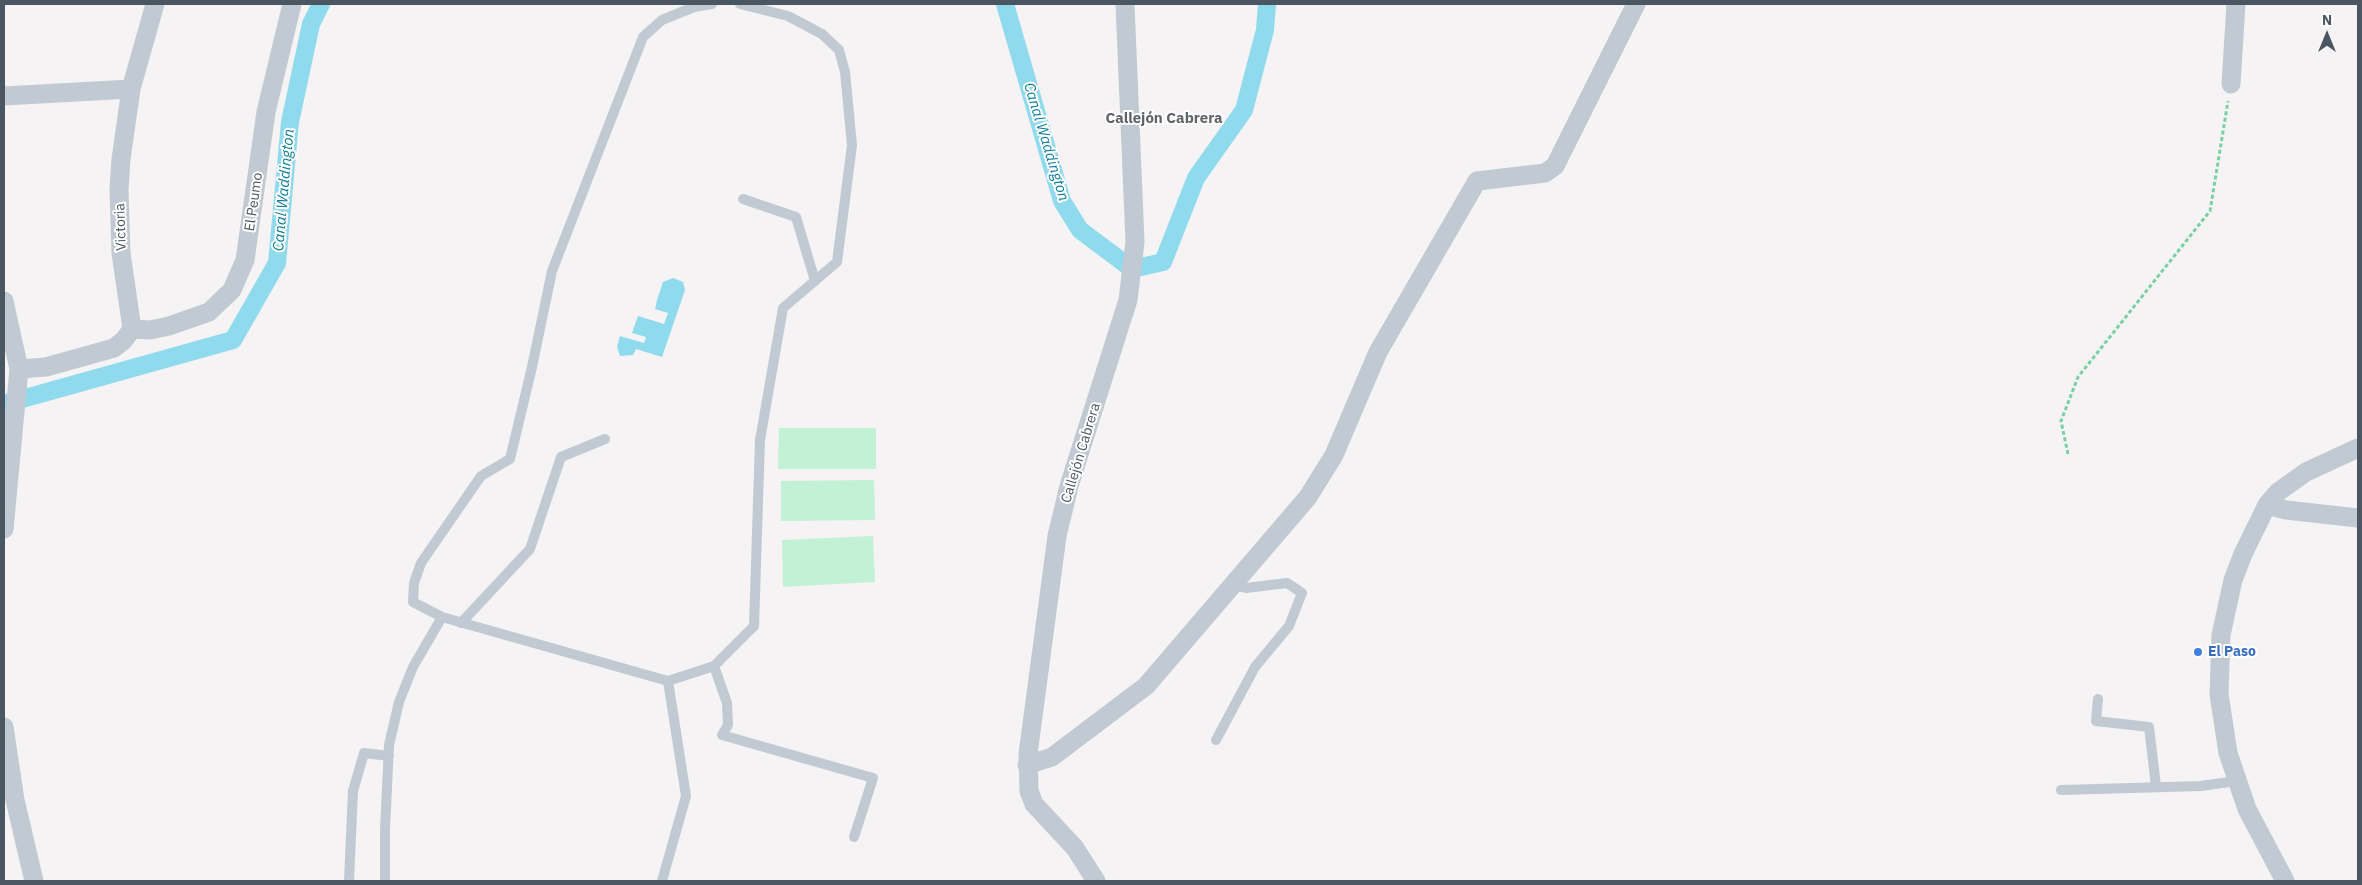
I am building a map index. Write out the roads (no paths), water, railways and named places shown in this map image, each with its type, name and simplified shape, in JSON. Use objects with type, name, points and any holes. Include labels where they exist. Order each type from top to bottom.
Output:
[{"type":"street","name":"Victoria","points":[[132,329],[121,253],[119,198],[123,135],[131,89],[156,4]]},
{"type":"street","name":"El Peumo","points":[[132,329],[150,330],[170,326],[209,312],[232,290],[245,260],[266,112],[292,4]]},
{"type":"street","name":"Callejón Cabrera","points":[[1096,881],[1075,848],[1034,804],[1029,791],[1027,764],[1046,603],[1057,536],[1069,486],[1128,300],[1134,252],[1125,4]]},
{"type":"street","points":[[1027,764],[1052,757],[1146,686],[1308,497],[1334,455],[1378,352],[1477,181],[1545,173],[1555,166],[1636,4]]},
{"type":"street","points":[[2231,84],[2236,4]]},
{"type":"street","points":[[4,96],[131,89]]},
{"type":"street","points":[[4,301],[18,374],[4,529]]},
{"type":"street","points":[[18,374],[114,348],[124,340],[132,329]]},
{"type":"street","points":[[2285,881],[2247,809],[2228,753],[2219,694],[2222,635],[2234,580],[2250,537],[2267,505],[2278,492],[2298,477],[2358,448]]},
{"type":"street","points":[[2267,505],[2286,510],[2358,518]]},
{"type":"street","points":[[4,727],[15,800],[34,881]]},
{"type":"lane","points":[[712,4],[694,7],[662,20],[643,38],[552,271],[532,367],[510,458],[481,476],[421,563],[414,583],[413,602],[442,617],[668,681],[714,666],[754,626],[760,440],[783,308],[837,262],[852,145],[846,72],[839,50],[822,34],[788,16],[740,4]]},
{"type":"lane","points":[[744,199],[796,217],[815,281]]},
{"type":"lane","points":[[461,623],[530,549],[561,457],[605,439]]},
{"type":"lane","points":[[1216,740],[1255,668],[1289,626],[1302,593],[1287,583],[1246,588],[1234,585]]},
{"type":"lane","points":[[385,881],[384,830],[389,756],[400,702],[413,668],[442,617]]},
{"type":"lane","points":[[714,666],[727,703],[728,725],[722,735],[873,778],[854,837]]},
{"type":"lane","points":[[662,881],[686,796],[668,681]]},
{"type":"lane","points":[[2098,699],[2096,721],[2149,726],[2156,786]]},
{"type":"lane","points":[[349,881],[352,791],[364,752],[389,756]]},
{"type":"lane","points":[[2061,790],[2202,786],[2236,781]]},
{"type":"water","points":[[673,278],[683,282],[685,290],[662,357],[636,349],[633,355],[620,356],[617,347],[620,336],[644,343],[646,337],[632,333],[638,316],[664,324],[668,313],[655,309],[663,282]]},
{"type":"waterway","name":"Canal Waddington","points":[[4,404],[233,340],[277,263],[290,122],[311,24],[321,4]]},
{"type":"waterway","name":"Canal Waddington","points":[[1005,4],[1062,201],[1080,230],[1132,269],[1163,262],[1196,178],[1244,110],[1265,30],[1267,4]]},
{"type":"place","name":"El Paso","points":[[2198,652]]},
{"type":"district","name":"Callejón Cabrera","points":[[1164,119]]}]
